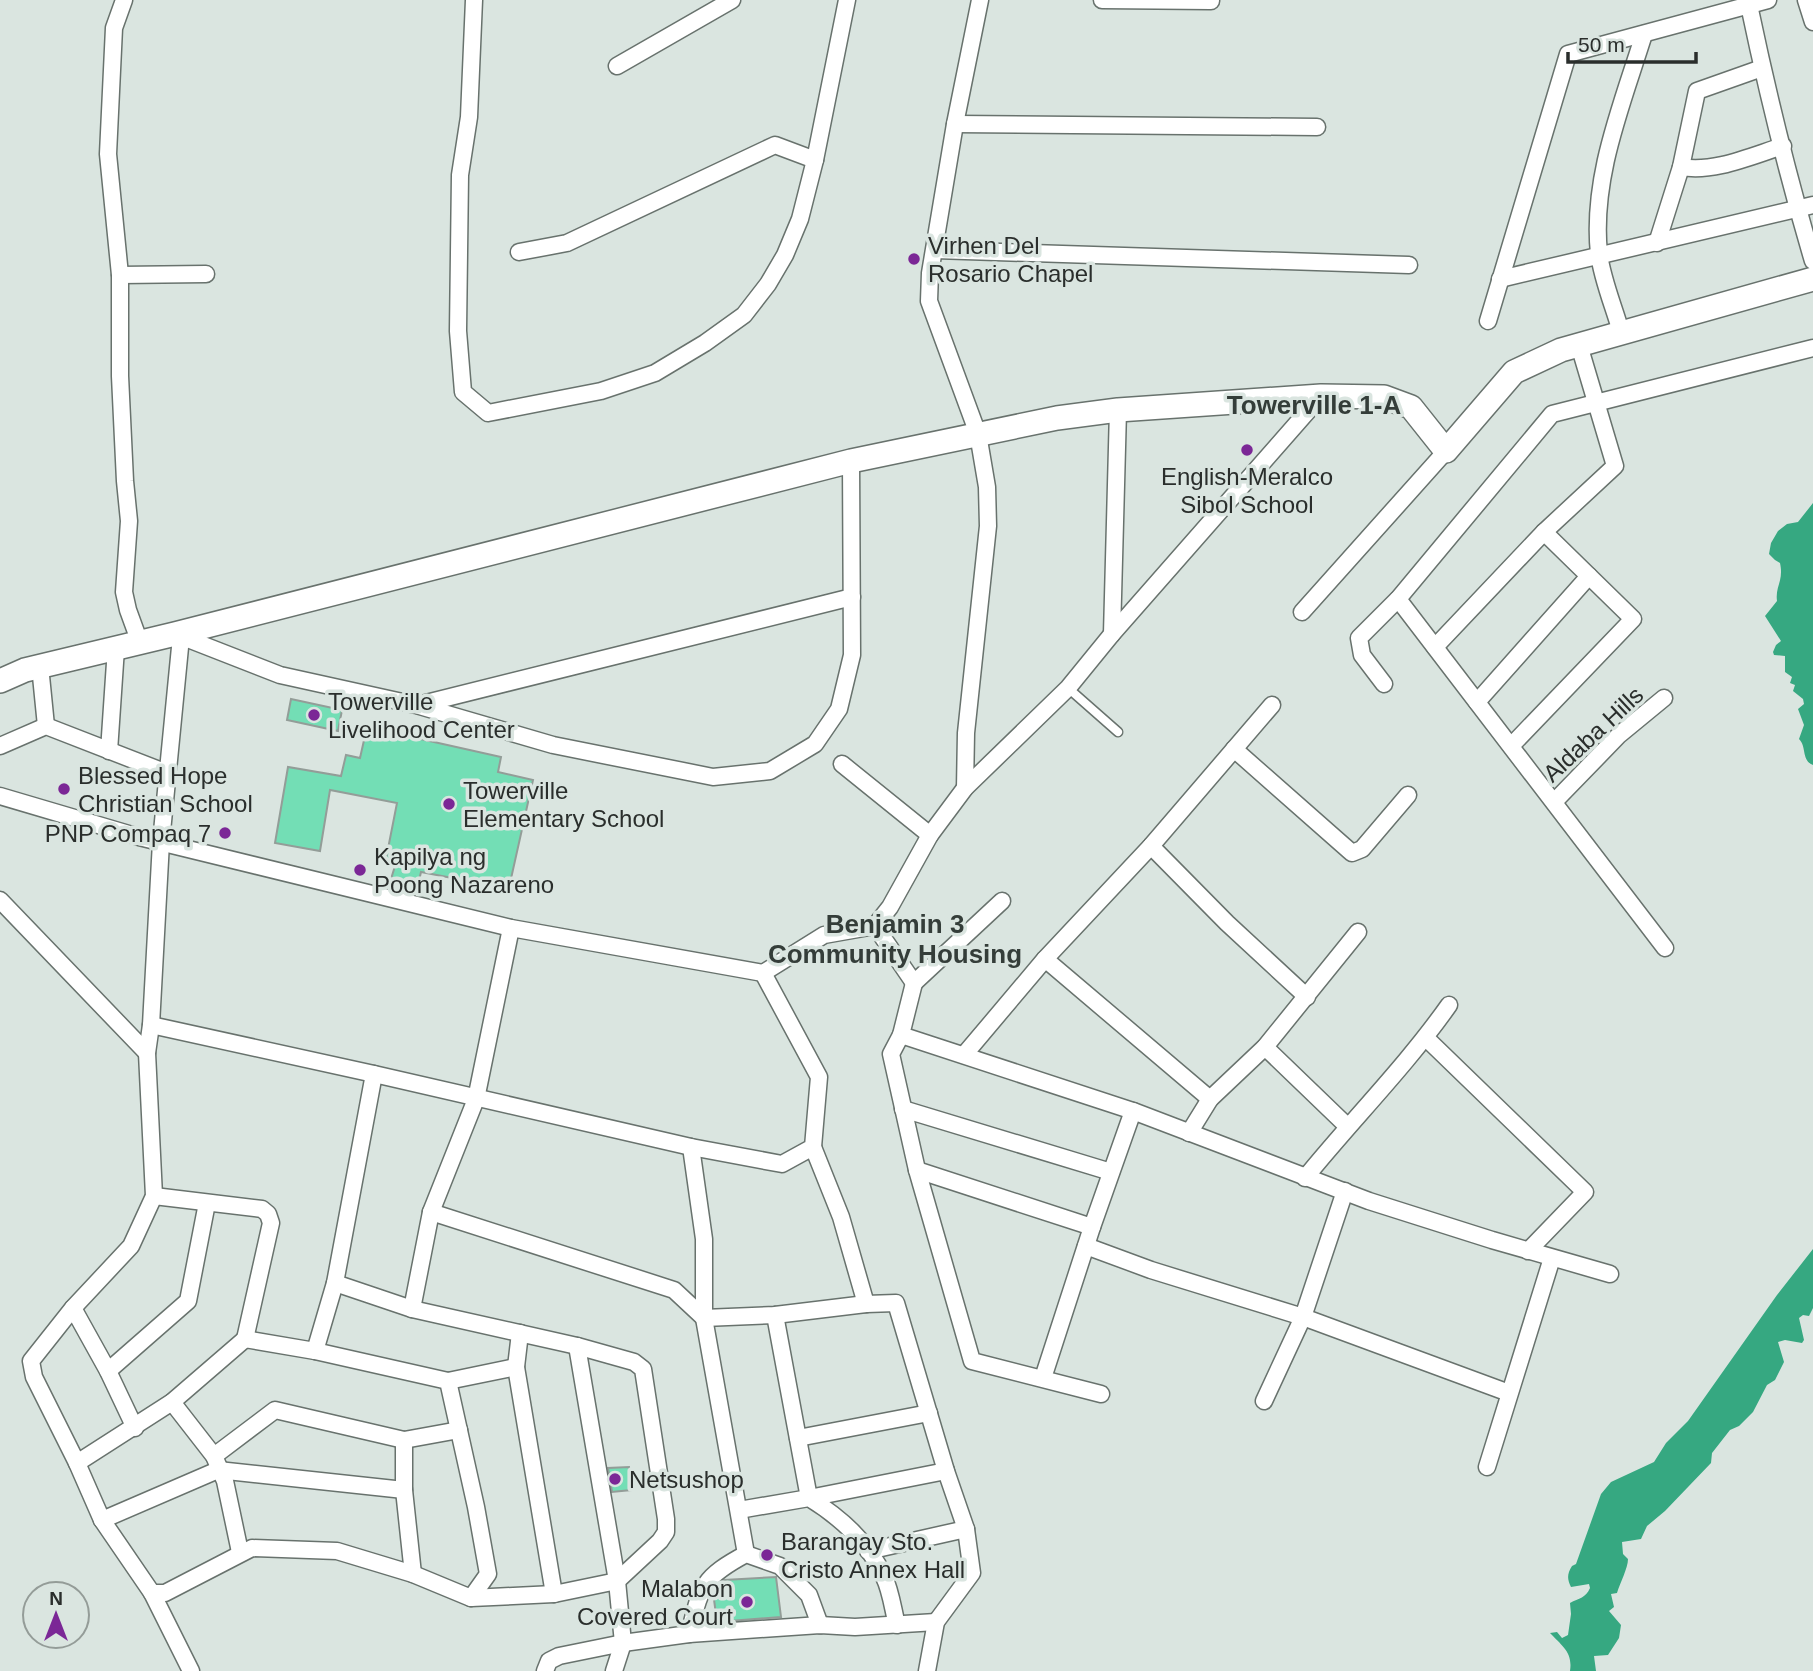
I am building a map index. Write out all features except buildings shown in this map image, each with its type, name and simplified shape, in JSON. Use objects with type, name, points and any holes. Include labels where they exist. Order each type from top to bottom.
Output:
[{"type":"street","points":[[474,0],[469,117],[460,175],[458,331],[463,392],[488,413],[601,391],[655,373],[705,343],[744,315],[768,284],[785,255],[800,219],[815,160],[847,0]]},
{"type":"street","points":[[617,66],[732,0]]},
{"type":"street","points":[[965,788],[966,733],[988,526],[987,487],[978,434],[929,301],[930,273],[955,124],[980,0]]},
{"type":"street","points":[[1102,0],[1211,1]]},
{"type":"street","points":[[1488,321],[1568,54],[1768,0]]},
{"type":"street","points":[[1806,0],[1813,22]]},
{"type":"street","points":[[124,1],[114,28],[108,154],[120,275],[120,376],[129,521],[124,592],[140,643]]},
{"type":"street","points":[[1749,5],[1762,68],[1783,146],[1805,207],[1813,261]]},
{"type":"street","points":[[1621,332],[1599,256],[1598,213],[1606,154],[1644,34]]},
{"type":"street","points":[[1657,243],[1681,167],[1697,91],[1762,68]]},
{"type":"street","points":[[955,124],[1317,127]]},
{"type":"street","points":[[519,253],[566,243],[775,145],[815,160]]},
{"type":"street","points":[[1681,167],[1696,170],[1721,165],[1783,146]]},
{"type":"street","points":[[1500,279],[1805,207]]},
{"type":"street","points":[[935,250],[1409,265]]},
{"type":"street","points":[[120,275],[206,274]]},
{"type":"street","points":[[1302,612],[1514,372],[1561,350],[1813,279]]},
{"type":"street","points":[[1435,647],[1544,532],[1615,466],[1579,345]]},
{"type":"street","points":[[1384,684],[1362,655],[1359,638],[1398,599],[1552,414],[1813,348]]},
{"type":"street","points":[[0,681],[24,670],[178,635],[851,461],[1057,418],[1118,410],[1321,396],[1384,397],[1411,407],[1446,450]]},
{"type":"street","points":[[0,796],[139,837],[511,928],[763,974],[824,934],[875,926],[890,906],[930,835],[965,788],[1068,688],[1112,634],[1321,396]]},
{"type":"street","points":[[1112,634],[1118,410]]},
{"type":"street","points":[[178,635],[280,675],[416,705],[553,745],[713,777],[770,771],[815,744],[839,709],[852,655],[851,461]]},
{"type":"street","points":[[1511,746],[1633,620],[1544,532]]},
{"type":"street","points":[[1477,702],[1589,576]]},
{"type":"street","points":[[416,705],[852,597]]},
{"type":"street","points":[[1398,599],[1665,947]]},
{"type":"street","points":[[178,635],[147,1053],[154,1196],[131,1246],[73,1308],[31,1361],[34,1377],[102,1520],[152,1593],[191,1671]]},
{"type":"street","points":[[109,751],[116,648]]},
{"type":"street","points":[[40,666],[46,726]]},
{"type":"street","name":"Aldaba Hills","points":[[1554,802],[1619,735],[1664,698]]},
{"type":"street","points":[[964,1055],[1045,959],[1151,846],[1272,705]]},
{"type":"street","points":[[0,746],[46,726],[167,773]]},
{"type":"street","points":[[1234,749],[1352,853],[1362,849],[1408,795]]},
{"type":"street","points":[[842,764],[930,835]]},
{"type":"street","points":[[1151,846],[1227,923],[1307,997]]},
{"type":"street","points":[[0,900],[147,1053]]},
{"type":"street","points":[[1002,901],[914,983],[901,1035],[891,1054],[917,1170],[972,1361],[1101,1394]]},
{"type":"street","points":[[875,926],[914,983]]},
{"type":"street","points":[[412,1309],[431,1212],[476,1099],[511,928]]},
{"type":"street","points":[[1189,1133],[1210,1099],[1265,1047],[1358,932]]},
{"type":"street","points":[[1045,959],[1210,1099]]},
{"type":"street","points":[[763,974],[819,1077],[813,1147],[841,1217],[866,1304]]},
{"type":"street","points":[[1305,1178],[1347,1126],[1426,1038],[1449,1004]]},
{"type":"street","points":[[151,1026],[691,1147],[782,1164],[813,1147]]},
{"type":"street","points":[[901,1035],[1133,1111],[1305,1178],[1528,1251],[1609,1274]]},
{"type":"street","points":[[1426,1038],[1584,1192],[1528,1251]]},
{"type":"street","points":[[1265,1047],[1347,1126]]},
{"type":"street","points":[[315,1351],[335,1283],[374,1074]]},
{"type":"street","points":[[903,1109],[1111,1172]]},
{"type":"street","points":[[1043,1378],[1133,1111]]},
{"type":"street","points":[[691,1147],[705,1239],[705,1318],[746,1554]]},
{"type":"street","points":[[917,1170],[1092,1227]]},
{"type":"street","points":[[1264,1401],[1303,1317],[1345,1191]]},
{"type":"street","points":[[77,1463],[172,1402],[245,1339],[271,1223],[268,1214],[262,1209],[154,1196]]},
{"type":"street","points":[[108,1371],[188,1301],[207,1203]]},
{"type":"street","points":[[431,1212],[674,1290],[705,1318],[775,1315],[896,1303],[966,1529],[972,1573],[936,1622],[927,1671]]},
{"type":"street","points":[[1086,1246],[1151,1270],[1303,1317],[1509,1393]]},
{"type":"street","points":[[1488,1467],[1552,1258]]},
{"type":"street","points":[[152,1593],[165,1592],[252,1548],[337,1551],[413,1574],[471,1598],[554,1594],[617,1581],[660,1541],[666,1532],[646,1382],[643,1369],[634,1362],[577,1346],[412,1309],[335,1283]]},
{"type":"street","points":[[73,1308],[135,1427]]},
{"type":"street","points":[[775,1315],[809,1498],[834,1513],[862,1541],[884,1577],[897,1625]]},
{"type":"street","points":[[520,1333],[516,1367],[554,1594]]},
{"type":"street","points":[[245,1339],[315,1351],[448,1381],[516,1367]]},
{"type":"street","points":[[577,1346],[617,1581],[623,1643],[614,1671]]},
{"type":"street","points":[[448,1381],[488,1574],[471,1598]]},
{"type":"street","points":[[172,1402],[216,1463],[225,1481],[240,1552]]},
{"type":"street","points":[[102,1520],[216,1463],[275,1410],[404,1440],[459,1430]]},
{"type":"street","points":[[798,1438],[929,1413]]},
{"type":"street","points":[[404,1440],[404,1490],[413,1574]]},
{"type":"street","points":[[216,1463],[404,1490]]},
{"type":"street","points":[[738,1510],[946,1471]]},
{"type":"street","points":[[868,1551],[966,1529]]},
{"type":"street","points":[[689,1634],[702,1587],[719,1568],[746,1554],[780,1566],[809,1594],[820,1625]]},
{"type":"street","points":[[547,1666],[559,1656],[623,1643],[689,1634],[820,1625],[855,1627],[936,1622]]},
{"type":"lane","points":[[1068,688],[1118,733]]},
{"type":"shaded area","points":[[1813,503],[1813,765],[1805,757],[1799,739],[1804,725],[1798,709],[1804,704],[1803,699],[1793,691],[1795,685],[1790,683],[1792,677],[1785,672],[1785,656],[1774,655],[1776,645],[1781,641],[1765,616],[1777,601],[1781,574],[1780,563],[1769,554],[1771,543],[1778,531],[1787,524],[1798,522]]},
{"type":"shaded area","points":[[1813,1249],[1813,1308],[1809,1316],[1803,1315],[1799,1318],[1804,1340],[1802,1343],[1785,1340],[1778,1342],[1784,1362],[1775,1380],[1767,1385],[1753,1412],[1739,1426],[1730,1430],[1712,1453],[1711,1463],[1647,1526],[1641,1539],[1622,1542],[1623,1554],[1628,1563],[1617,1593],[1611,1594],[1614,1607],[1609,1611],[1621,1625],[1619,1638],[1608,1655],[1594,1656],[1596,1671],[1570,1671],[1568,1654],[1550,1633],[1557,1632],[1562,1638],[1568,1635],[1570,1603],[1584,1596],[1590,1588],[1589,1584],[1571,1587],[1568,1576],[1572,1566],[1576,1564],[1601,1494],[1611,1482],[1654,1462],[1666,1443],[1688,1421]]},
{"type":"place","name":"Virhen Del Rosario Chapel","points":[[914,259]]},
{"type":"place","name":"English-Meralco Sibol School","points":[[1247,450]]},
{"type":"place","name":"Towerville Livelihood Center","points":[[314,715]]},
{"type":"place","name":"Blessed Hope Christian School","points":[[64,789]]},
{"type":"place","name":"Towerville Elementary School","points":[[449,804]]},
{"type":"place","name":"PNP Compaq 7","points":[[225,833]]},
{"type":"place","name":"Kapilya ng Poong Nazareno","points":[[360,870]]},
{"type":"place","name":"Netsushop","points":[[615,1479]]},
{"type":"place","name":"Barangay Sto. Cristo Annex Hall","points":[[767,1555]]},
{"type":"place","name":"Malabon Covered Court","points":[[747,1602]]},
{"type":"district","name":"Towerville 1-A","points":[[1314,405]]},
{"type":"district","name":"Benjamin 3 Community Housing","points":[[895,939]]}]
